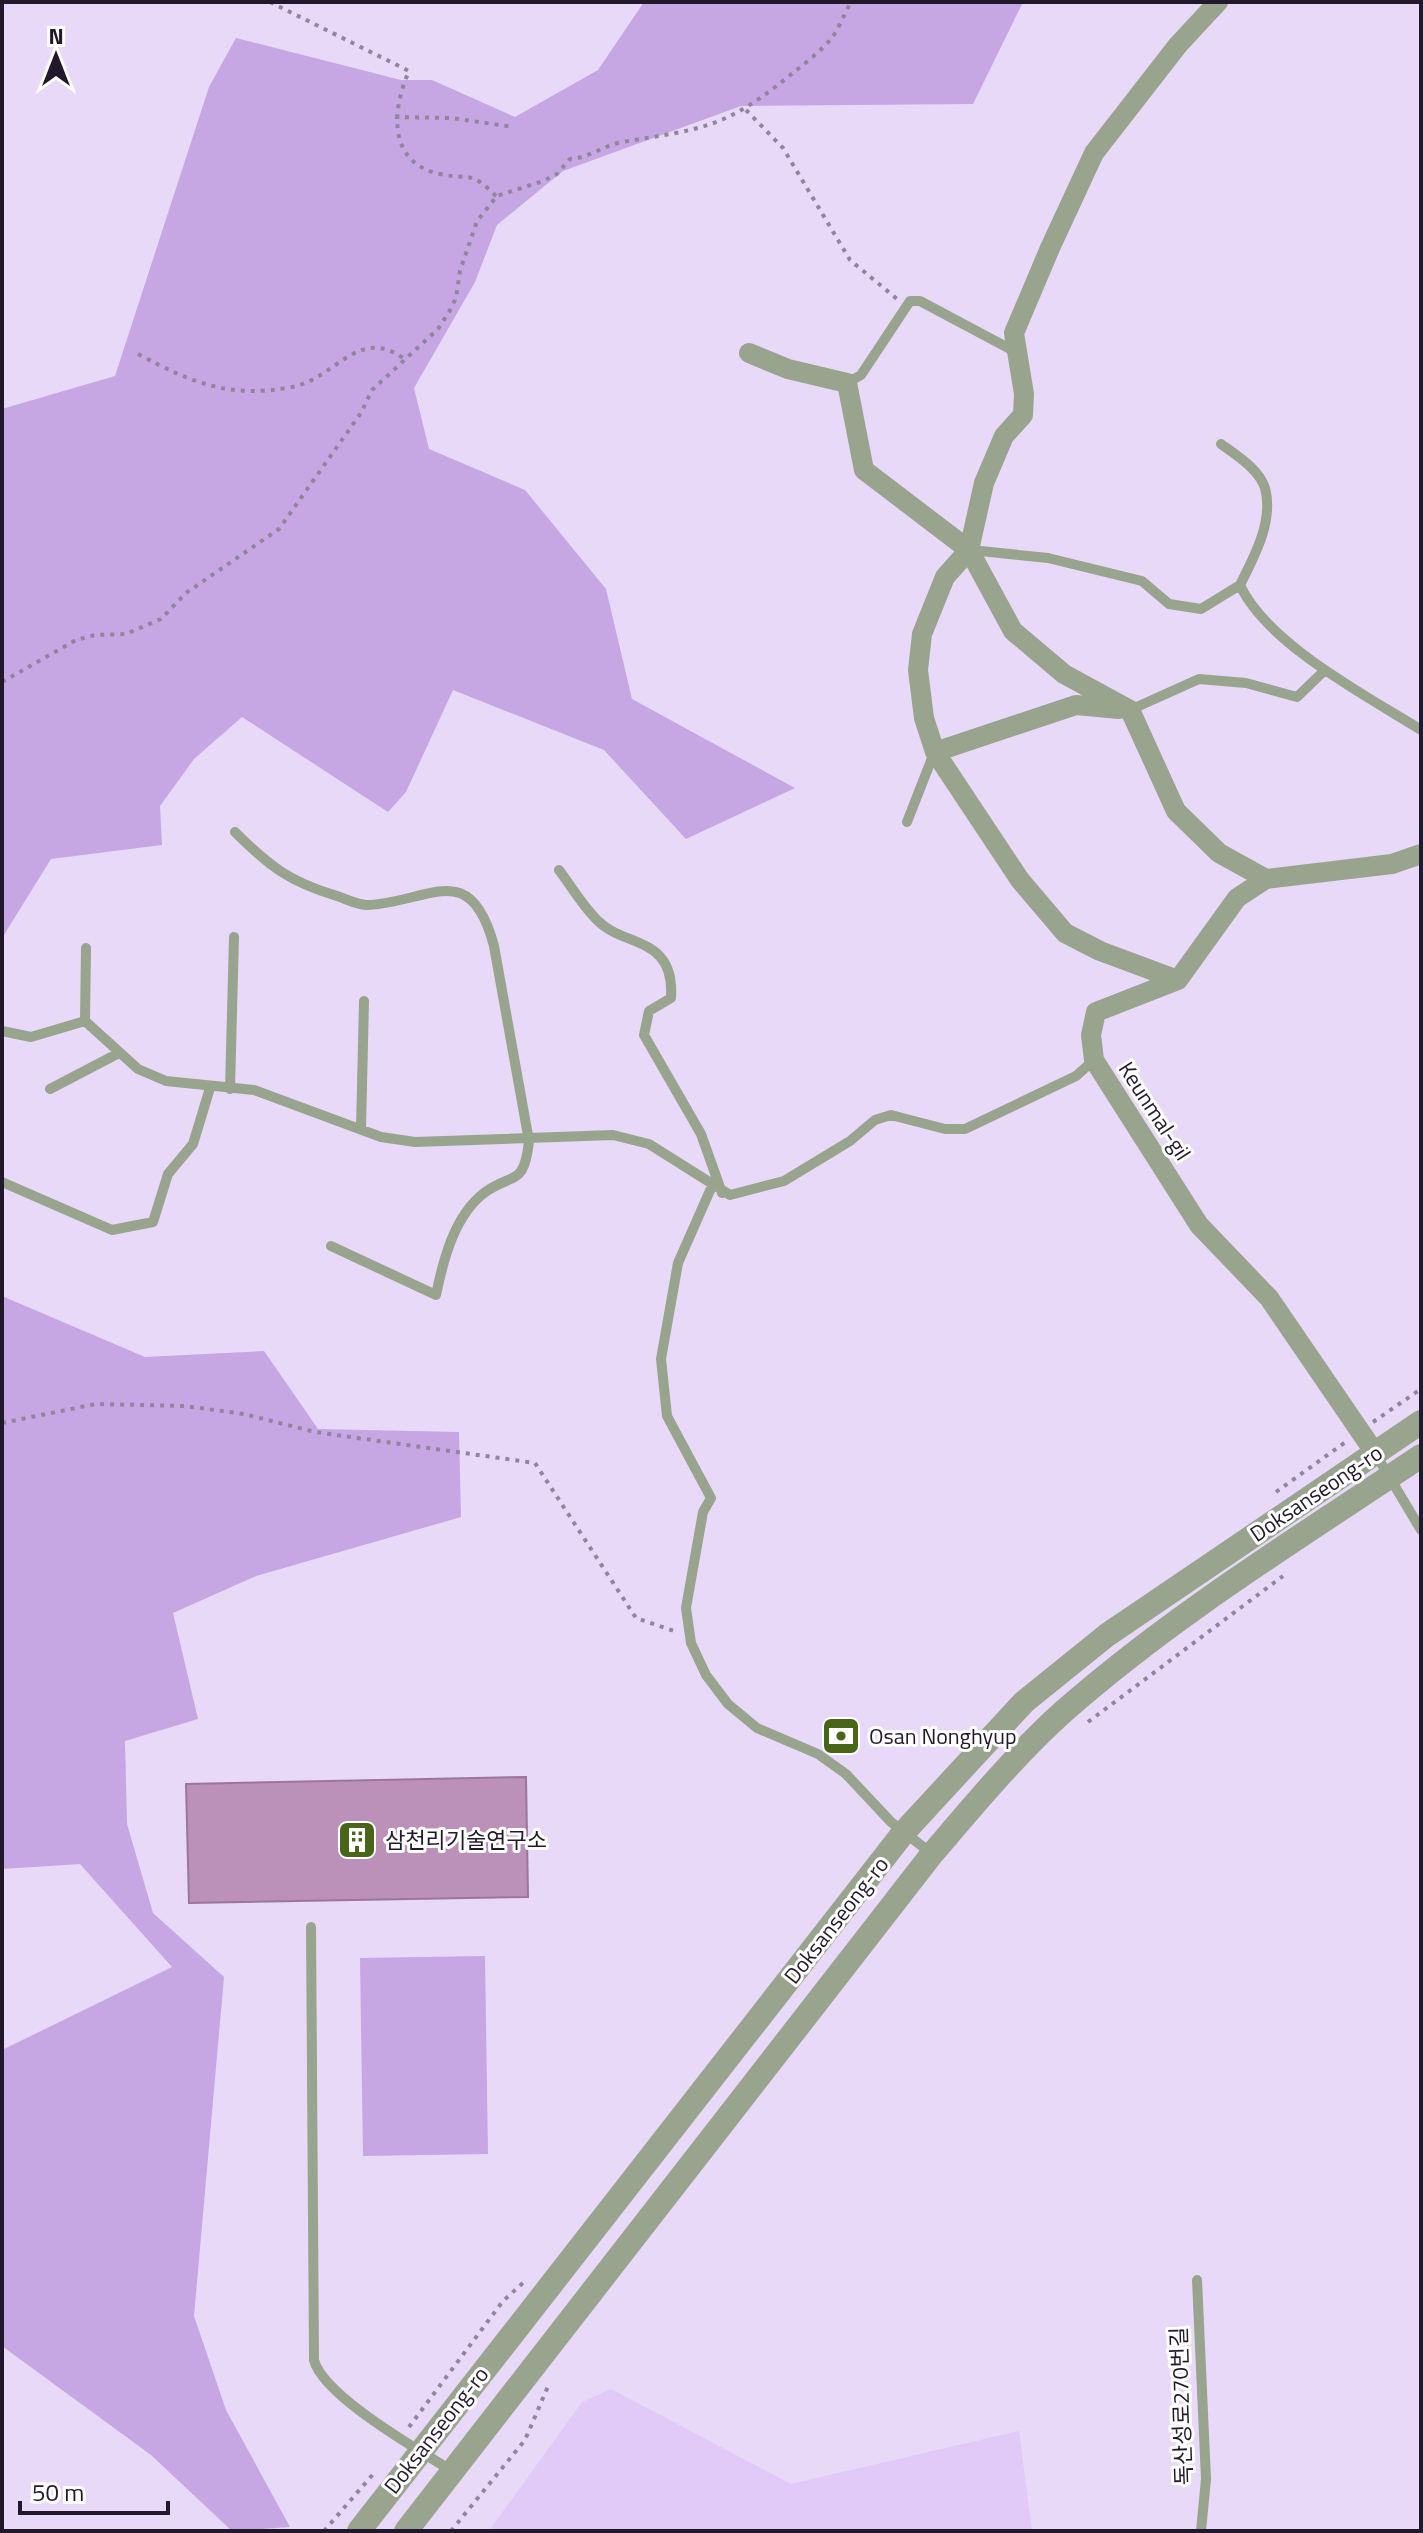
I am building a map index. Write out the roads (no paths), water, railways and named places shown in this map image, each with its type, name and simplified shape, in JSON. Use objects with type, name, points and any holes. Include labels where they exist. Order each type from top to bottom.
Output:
[{"type":"street","points":[[1218,2],[1178,45],[1094,153],[1014,333],[1024,394],[1023,415],[1004,436],[984,483],[969,550],[945,577],[922,634],[918,670],[924,718],[935,752],[1020,880],[1065,933],[1100,951],[1178,980],[1237,898],[1266,879],[1392,864],[1421,854]]},
{"type":"street","points":[[749,353],[788,369],[847,383],[864,470],[969,550],[1013,631],[1064,674],[1130,710],[1176,811],[1219,853],[1266,879]]},
{"type":"street","points":[[935,752],[1076,705],[1130,710]]},
{"type":"street","name":"Keunmal-gil","points":[[1178,980],[1096,1012],[1091,1035],[1094,1060],[1199,1225],[1269,1298],[1375,1453]]},
{"type":"street","name":"Doksanseong-ro","points":[[359,2531],[904,1832],[947,1782],[1036,1692],[1107,1635],[1421,1422]]},
{"type":"street","name":"Doksanseong-ro","points":[[406,2531],[932,1854],[991,1786],[1064,1712],[1195,1609],[1421,1456]]},
{"type":"lane","points":[[847,383],[861,375],[910,301],[920,301],[1016,352]]},
{"type":"lane","points":[[969,550],[1048,558],[1142,581],[1169,604],[1201,609],[1240,585],[1265,527],[1265,488],[1252,469],[1221,444]]},
{"type":"lane","points":[[1240,585],[1249,605],[1325,670],[1421,730]]},
{"type":"lane","points":[[1130,710],[1199,679],[1246,683],[1297,697],[1325,670]]},
{"type":"lane","points":[[907,822],[935,752]]},
{"type":"lane","points":[[235,832],[269,867],[309,888],[365,905],[448,889],[463,892],[487,922],[529,1141],[527,1162],[512,1181],[484,1193],[459,1224],[443,1262],[436,1295],[331,1246]]},
{"type":"lane","points":[[559,870],[598,922],[657,953],[666,970],[672,982],[671,998],[649,1011],[644,1035],[701,1134],[722,1193]]},
{"type":"lane","points":[[230,1089],[234,937]]},
{"type":"lane","points":[[86,948],[85,1021],[138,1069],[166,1081],[210,1088],[254,1090],[381,1137],[415,1142],[529,1141],[613,1135],[649,1144],[722,1193],[730,1195],[784,1181],[850,1141],[875,1120],[891,1115],[945,1129],[965,1129],[1076,1076],[1094,1060]]},
{"type":"lane","points":[[361,1129],[364,1001]]},
{"type":"lane","points":[[2,1031],[31,1037],[85,1021]]},
{"type":"lane","points":[[50,1089],[119,1053]]},
{"type":"lane","points":[[2,1182],[112,1230],[153,1222],[168,1174],[193,1144],[210,1088]]},
{"type":"lane","points":[[712,1186],[678,1263],[661,1359],[667,1416],[711,1498],[703,1512],[694,1549],[686,1608],[690,1637],[706,1675],[728,1704],[757,1728],[818,1754],[846,1774],[904,1832],[932,1854]]},
{"type":"lane","points":[[1375,1453],[1421,1530]]},
{"type":"lane","points":[[311,1927],[314,2360],[325,2383],[419,2451],[453,2471]]},
{"type":"lane","name":"독산성로270번길","points":[[1197,2280],[1206,2479],[1201,2531]]},
{"type":"place","name":"Osan Nonghyup","points":[[841,1736]]},
{"type":"place","name":"삼천리기술연구소","points":[[357,1840]]}]
